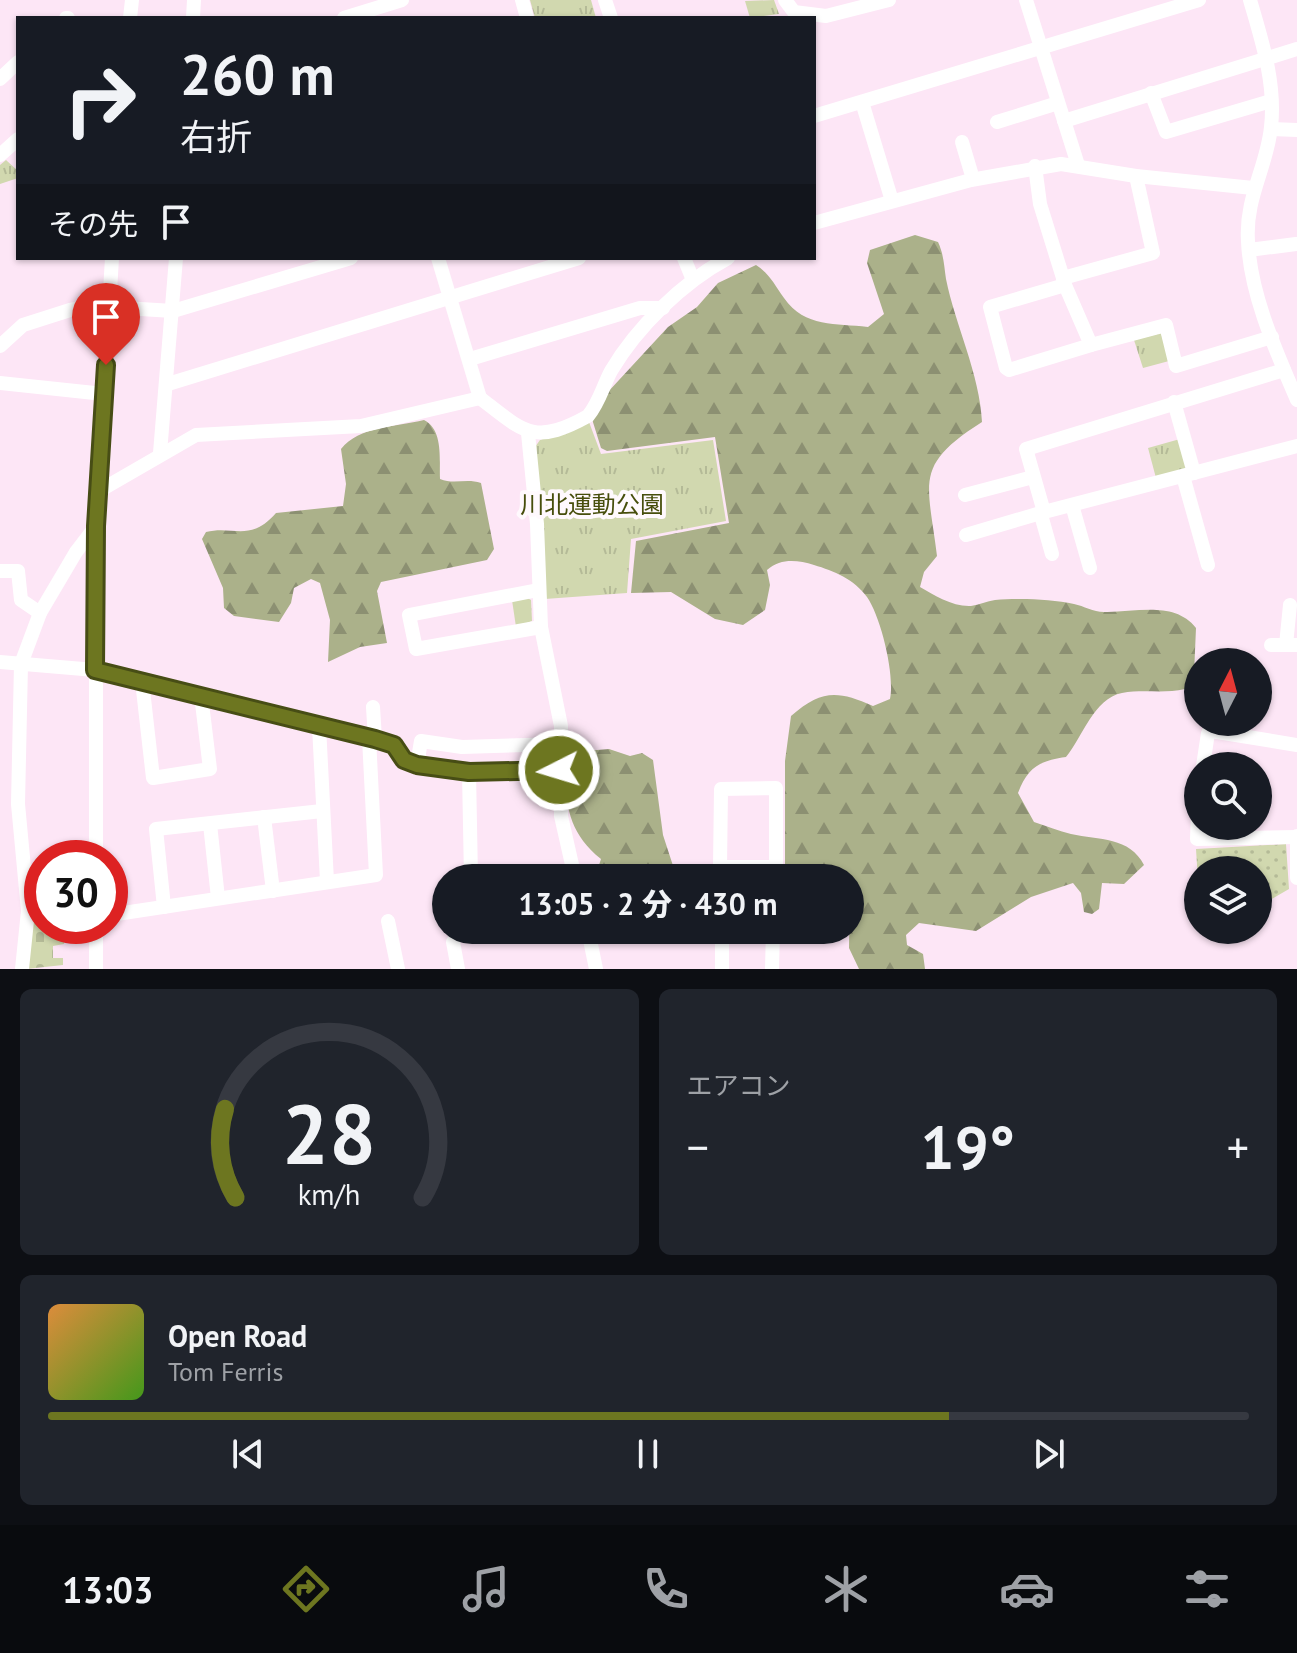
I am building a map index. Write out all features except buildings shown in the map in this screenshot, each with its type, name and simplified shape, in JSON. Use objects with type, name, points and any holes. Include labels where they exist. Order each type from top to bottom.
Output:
[{"type":"street","points":[[362,10],[402,0]]},
{"type":"street","points":[[785,0],[794,12],[826,16],[889,0]]},
{"type":"street","points":[[1026,0],[1078,165]]},
{"type":"street","points":[[816,115],[1199,0]]},
{"type":"street","points":[[1250,0],[1267,58],[1271,129],[1253,188],[1248,223],[1249,250],[1272,337],[1297,400]]},
{"type":"street","points":[[1064,121],[1297,49]]},
{"type":"street","points":[[0,79],[16,64]]},
{"type":"street","points":[[1151,93],[1166,132],[1271,101]]},
{"type":"street","points":[[862,102],[892,201]]},
{"type":"street","points":[[997,122],[1058,103]]},
{"type":"street","points":[[1271,129],[1297,130]]},
{"type":"street","points":[[0,155],[16,141]]},
{"type":"street","points":[[962,142],[973,179]]},
{"type":"street","points":[[816,222],[973,179],[1035,166],[1078,165],[1136,176],[1253,188]]},
{"type":"street","points":[[1035,166],[1040,204],[1064,282],[1091,345]]},
{"type":"street","points":[[1136,176],[1153,253],[990,307],[1006,368],[1009,370],[1166,325],[1176,366],[1272,337]]},
{"type":"street","points":[[1249,250],[1296,244]]},
{"type":"street","points":[[96,840],[96,526],[112,260]]},
{"type":"street","points":[[160,453],[176,260]]},
{"type":"street","points":[[0,346],[23,325],[48,316],[92,306],[173,311],[344,260]]},
{"type":"street","points":[[439,260],[480,398],[528,433],[538,435],[588,416],[619,360],[663,308],[693,280],[725,260]]},
{"type":"street","points":[[168,384],[572,260]]},
{"type":"street","points":[[685,260],[693,280]]},
{"type":"street","points":[[470,359],[640,308],[663,308]]},
{"type":"street","points":[[1052,554],[1027,446],[1284,370]]},
{"type":"street","points":[[0,383],[104,394]]},
{"type":"street","points":[[99,491],[160,453],[196,435],[312,432],[361,426],[480,398]]},
{"type":"street","points":[[1174,402],[1208,565]]},
{"type":"street","points":[[528,433],[537,524],[541,627],[560,715],[561,816],[572,864]]},
{"type":"street","points":[[966,535],[1297,446]]},
{"type":"street","points":[[965,495],[1033,477]]},
{"type":"street","points":[[1072,505],[1090,568]]},
{"type":"street","points":[[22,969],[28,894],[18,804],[21,664],[40,613],[76,552],[96,526]]},
{"type":"street","points":[[0,571],[18,571],[21,600],[40,613]]},
{"type":"street","points":[[538,590],[409,615],[416,649],[541,627]]},
{"type":"street","points":[[1285,645],[1290,605]]},
{"type":"street","points":[[0,662],[95,670],[201,695],[394,745],[404,760],[417,765],[469,772],[559,770]]},
{"type":"street","points":[[142,681],[153,778],[210,769],[201,695]]},
{"type":"street","points":[[128,912],[376,875],[373,707]]},
{"type":"street","points":[[319,726],[327,881]]},
{"type":"street","points":[[1205,752],[1211,731],[1297,745]]},
{"type":"street","points":[[417,765],[421,741],[462,747],[561,744]]},
{"type":"street","points":[[469,772],[471,864]]},
{"type":"street","points":[[720,864],[721,789],[776,788],[776,864]]},
{"type":"street","points":[[164,907],[156,829],[322,811]]},
{"type":"street","points":[[264,817],[273,891]]},
{"type":"street","points":[[210,824],[218,898]]},
{"type":"street","points":[[1272,838],[1297,837],[1297,878]]},
{"type":"street","points":[[388,921],[398,969]]},
{"type":"street","points":[[96,944],[96,969]]},
{"type":"street","points":[[453,944],[458,969]]},
{"type":"street","points":[[591,944],[596,969]]},
{"type":"street","points":[[722,944],[722,969]]},
{"type":"street","points":[[772,969],[773,944]]},
{"type":"green space","points":[[530,0],[591,0],[595,16],[534,16]]},
{"type":"green space","points":[[774,0],[779,14],[749,16],[745,1]]},
{"type":"green space","points":[[6,160],[16,169],[16,179],[0,184],[0,165]]},
{"type":"green space","points":[[915,235],[938,242],[980,404],[982,422],[945,451],[930,477],[937,556],[924,572],[920,587],[957,605],[1035,599],[1074,604],[1100,612],[1165,611],[1187,619],[1196,628],[1195,648],[1184,648],[1184,689],[1112,696],[1096,710],[1066,757],[1049,761],[1030,771],[1018,793],[1034,822],[1071,834],[1122,844],[1131,849],[1144,865],[1124,884],[1102,883],[1099,909],[1092,914],[1084,912],[1081,893],[1073,883],[1031,897],[976,931],[919,923],[906,935],[907,945],[923,954],[925,969],[859,969],[849,944],[864,944],[864,864],[785,864],[785,761],[791,716],[811,701],[830,695],[849,697],[873,706],[890,699],[889,661],[882,632],[867,597],[843,576],[795,561],[778,563],[767,570],[770,585],[765,610],[743,625],[715,619],[671,592],[631,593],[636,541],[729,523],[715,437],[607,451],[601,448],[592,419],[607,393],[668,327],[697,307],[718,283],[756,265],[801,315],[822,322],[868,327],[884,314],[867,263],[870,250]]},
{"type":"green space","points":[[1161,333],[1169,361],[1143,368],[1134,340]]},
{"type":"green space","points":[[424,420],[438,438],[440,479],[481,483],[494,549],[487,560],[381,582],[377,591],[387,643],[360,647],[328,662],[330,620],[320,583],[311,579],[294,588],[291,603],[279,622],[234,616],[224,608],[223,588],[202,539],[206,532],[250,530],[258,528],[276,513],[343,506],[346,484],[341,449],[358,436],[379,428]]},
{"type":"green space","name":"川北運動公園","points":[[589,422],[601,454],[713,440],[726,521],[631,539],[627,593],[545,599],[535,447],[540,440]]},
{"type":"green space","points":[[1180,439],[1187,466],[1184,471],[1156,478],[1148,448]]},
{"type":"green space","points":[[526,597],[531,600],[532,621],[516,627],[512,600]]},
{"type":"green space","points":[[609,749],[630,756],[642,753],[653,760],[663,835],[672,864],[599,864],[601,859],[581,838],[570,816],[566,761],[573,752]]},
{"type":"green space","points":[[1286,844],[1289,889],[1272,899],[1272,856],[1196,856],[1196,849]]},
{"type":"green space","points":[[29,944],[64,944],[53,946],[53,958],[63,958],[63,965],[26,969]]},
{"type":"route","points":[[106,365],[96,526],[95,670],[375,739],[394,745],[404,760],[417,765],[469,772],[559,770]]}]
